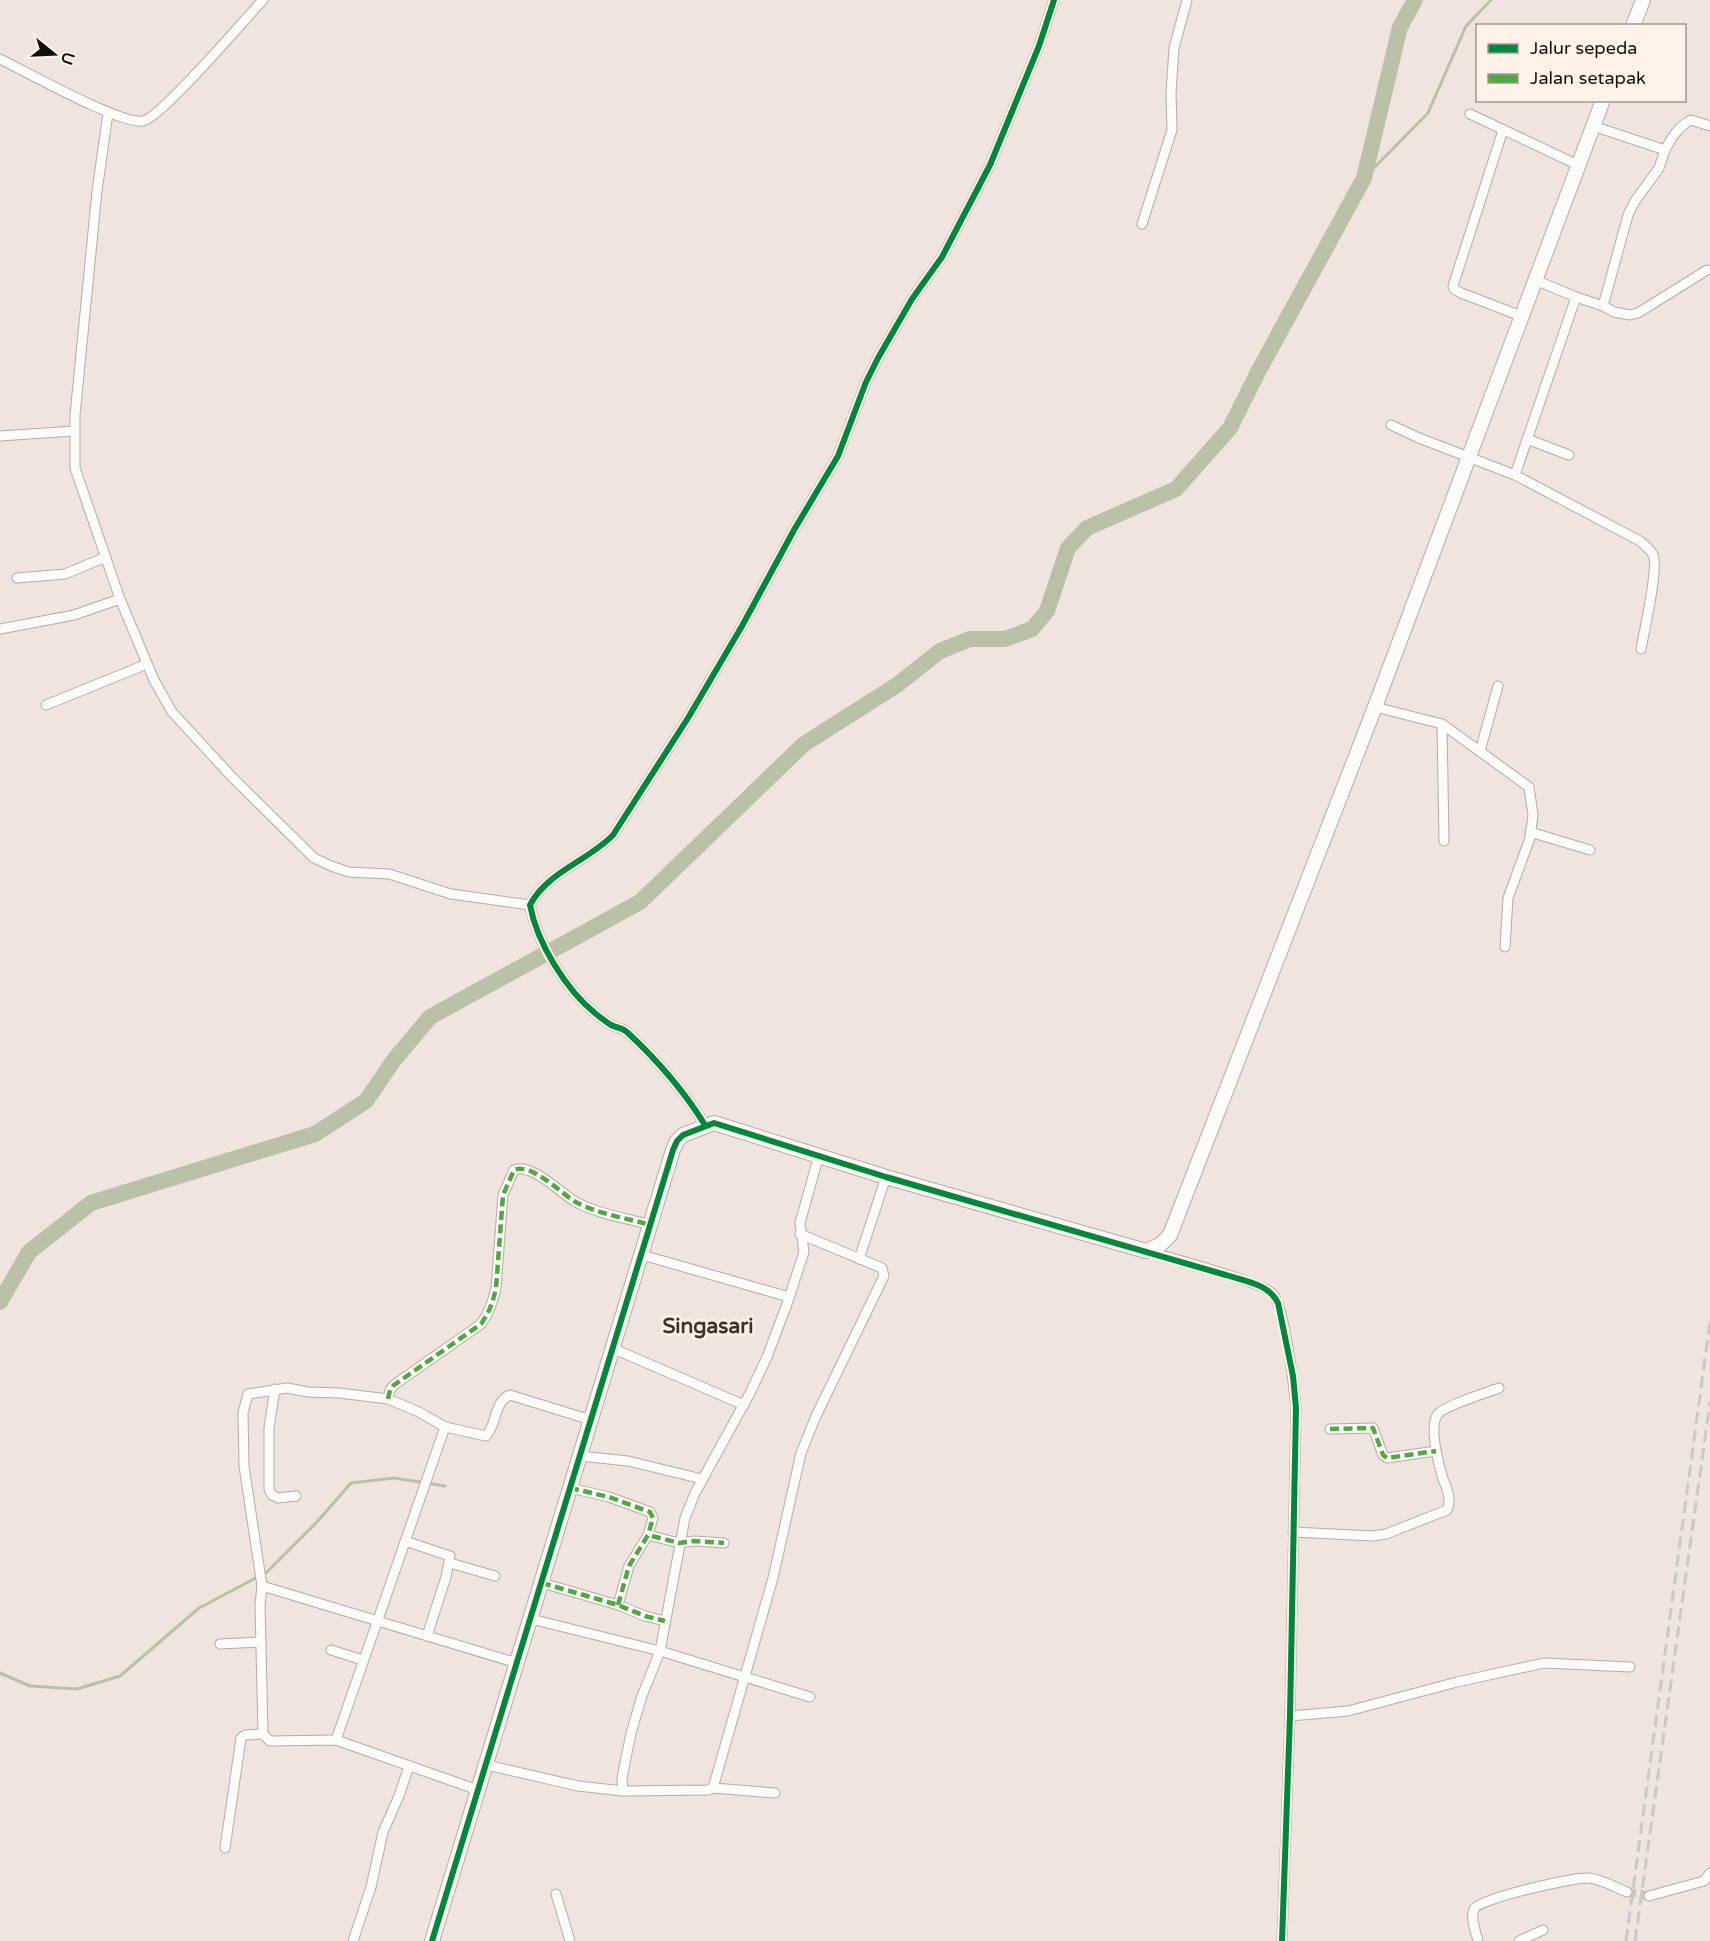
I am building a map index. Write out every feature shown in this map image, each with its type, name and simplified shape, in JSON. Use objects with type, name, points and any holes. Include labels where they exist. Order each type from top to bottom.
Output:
[{"type":"street","points":[[0,59],[108,113],[142,122],[151,118],[171,100],[263,0]]},
{"type":"street","points":[[705,1125],[691,1102],[626,1030],[610,1024],[587,1006],[572,989],[538,933],[530,905],[538,893],[554,879],[600,848],[613,836],[678,735],[730,648],[794,530],[838,456],[858,401],[878,358],[912,299],[942,256],[982,180],[1027,76],[1054,0]]},
{"type":"street","points":[[1142,224],[1172,130],[1171,93],[1174,48],[1187,0]]},
{"type":"street","points":[[1634,24],[1643,0]]},
{"type":"street","points":[[1146,1251],[1165,1241],[1173,1229],[1375,707],[1602,102]]},
{"type":"street","points":[[108,113],[98,181],[74,431],[75,468],[120,599],[147,664],[172,712],[232,777],[314,858],[349,872],[389,874],[451,894],[530,905]]},
{"type":"street","points":[[1470,114],[1578,165]]},
{"type":"street","points":[[1603,306],[1628,215],[1635,201],[1659,168],[1671,137],[1682,125],[1691,120],[1710,126]]},
{"type":"street","points":[[1593,126],[1665,150]]},
{"type":"street","points":[[1503,130],[1453,286],[1461,293],[1521,316]]},
{"type":"street","points":[[1535,280],[1614,312],[1630,315],[1638,313],[1707,270]]},
{"type":"street","points":[[1515,475],[1576,297]]},
{"type":"street","points":[[1391,425],[1468,458],[1515,475],[1628,534],[1653,553],[1654,572],[1641,649]]},
{"type":"street","points":[[0,436],[74,431]]},
{"type":"street","points":[[1527,439],[1569,455]]},
{"type":"street","points":[[17,578],[65,574],[106,557]]},
{"type":"street","points":[[0,629],[74,615],[120,599]]},
{"type":"street","points":[[46,705],[147,664]]},
{"type":"street","points":[[1480,751],[1498,686]]},
{"type":"street","points":[[1375,707],[1443,724],[1529,788],[1533,815],[1530,832],[1508,898],[1504,947]]},
{"type":"street","points":[[1443,724],[1444,841]]},
{"type":"street","points":[[1530,832],[1590,850]]},
{"type":"street","points":[[432,1941],[677,1141],[683,1135],[714,1123],[886,1177],[1256,1284],[1268,1289],[1275,1296],[1293,1377],[1296,1408],[1290,1716],[1282,1941]]},
{"type":"street","points":[[623,1791],[622,1778],[631,1733],[642,1696],[660,1651],[685,1518],[702,1479],[744,1405],[767,1357],[804,1252],[800,1223],[819,1155]]},
{"type":"street","points":[[388,1399],[394,1385],[481,1324],[487,1316],[494,1302],[496,1288],[503,1195],[514,1170],[523,1168],[536,1174],[576,1202],[601,1212],[651,1225]]},
{"type":"street","points":[[859,1259],[886,1177]]},
{"type":"street","points":[[713,1788],[773,1578],[801,1453],[812,1425],[884,1276],[882,1268],[800,1234]]},
{"type":"street","points":[[642,1255],[789,1297]]},
{"type":"street","points":[[614,1349],[744,1405]]},
{"type":"street","points":[[478,1790],[336,1740],[270,1741],[263,1734],[260,1605],[262,1582],[244,1466],[243,1413],[248,1394],[287,1388],[388,1399],[414,1409],[445,1427],[486,1436],[491,1431],[501,1402],[510,1395],[591,1420]]},
{"type":"street","points":[[1293,1532],[1373,1536],[1386,1534],[1447,1510],[1449,1498],[1436,1451],[1435,1422],[1439,1413],[1458,1403],[1499,1388]]},
{"type":"street","points":[[275,1389],[268,1436],[269,1489],[275,1497],[296,1496]]},
{"type":"street","points":[[336,1740],[445,1427]]},
{"type":"street","points":[[1330,1429],[1373,1428],[1383,1455],[1387,1458],[1436,1451]]},
{"type":"street","points":[[580,1456],[628,1461],[702,1479]]},
{"type":"street","points":[[570,1488],[609,1497],[650,1512],[652,1518],[648,1535],[629,1566],[618,1605]]},
{"type":"street","points":[[648,1535],[679,1543],[687,1541],[724,1543]]},
{"type":"street","points":[[405,1541],[450,1556],[450,1563],[427,1636]]},
{"type":"street","points":[[450,1563],[495,1576]]},
{"type":"street","points":[[262,1582],[517,1663]]},
{"type":"street","points":[[542,1583],[665,1621]]},
{"type":"street","points":[[531,1618],[660,1651],[810,1697]]},
{"type":"street","points":[[220,1644],[261,1642]]},
{"type":"street","points":[[331,1650],[363,1660]]},
{"type":"street","points":[[1290,1716],[1348,1711],[1457,1682],[1544,1663],[1630,1667]]},
{"type":"street","points":[[225,1848],[241,1738],[245,1735],[263,1734]]},
{"type":"street","points":[[487,1765],[578,1786],[623,1791],[708,1790],[713,1788],[775,1793]]},
{"type":"street","points":[[353,1941],[371,1887],[383,1832],[409,1766]]},
{"type":"street","points":[[1649,1896],[1704,1881],[1710,1873]]},
{"type":"street","points":[[1478,1941],[1474,1924],[1474,1908],[1496,1898],[1567,1880],[1584,1878],[1607,1883],[1627,1892]]},
{"type":"street","points":[[556,1894],[570,1941]]},
{"type":"street","points":[[1519,1941],[1543,1930]]},
{"type":"waterway","points":[[0,1302],[29,1252],[91,1203],[315,1134],[366,1101],[394,1060],[430,1017],[640,902],[804,744],[897,685],[940,651],[970,639],[1005,639],[1032,629],[1047,611],[1068,548],[1087,528],[1176,489],[1230,428],[1364,178],[1400,27],[1415,0]]},
{"type":"waterway","points":[[1364,178],[1428,113],[1466,26],[1491,0]]},
{"type":"waterway","points":[[0,1673],[30,1686],[77,1689],[120,1676],[199,1608],[267,1572],[317,1522],[351,1483],[394,1478],[445,1486]]},
{"type":"tunnel","points":[[1627,1892],[1649,1896]]},
{"type":"railway","points":[[1626,1941],[1710,1322]]},
{"type":"railway","points":[[1635,1941],[1710,1402]]},
{"type":"marked path","points":[[388,1399],[394,1385],[481,1324],[486,1316],[496,1288],[503,1195],[514,1170],[528,1170],[545,1179],[574,1201],[592,1209],[651,1225]]},
{"type":"marked path","points":[[1330,1429],[1373,1428],[1383,1455],[1387,1458],[1436,1451]]},
{"type":"marked path","points":[[570,1488],[609,1497],[650,1512],[653,1518],[648,1535]]},
{"type":"marked path","points":[[618,1605],[629,1566],[648,1535],[679,1543],[695,1541],[724,1543]]},
{"type":"marked path","points":[[542,1583],[665,1621]]},
{"type":"cycle path","points":[[705,1125],[670,1076],[649,1054],[626,1031],[611,1025],[596,1014],[574,992],[546,950],[530,905],[537,894],[557,875],[613,835],[688,718],[742,626],[794,530],[838,456],[866,382],[878,358],[912,299],[942,257],[990,165],[1039,46],[1054,0]]},
{"type":"cycle path","points":[[432,1941],[673,1150],[683,1135],[714,1123],[886,1177],[1248,1281],[1263,1287],[1274,1297],[1278,1303],[1293,1376],[1296,1408],[1290,1716],[1282,1941]]},
{"type":"district","name":"Singasari","points":[[708,1326]]}]
